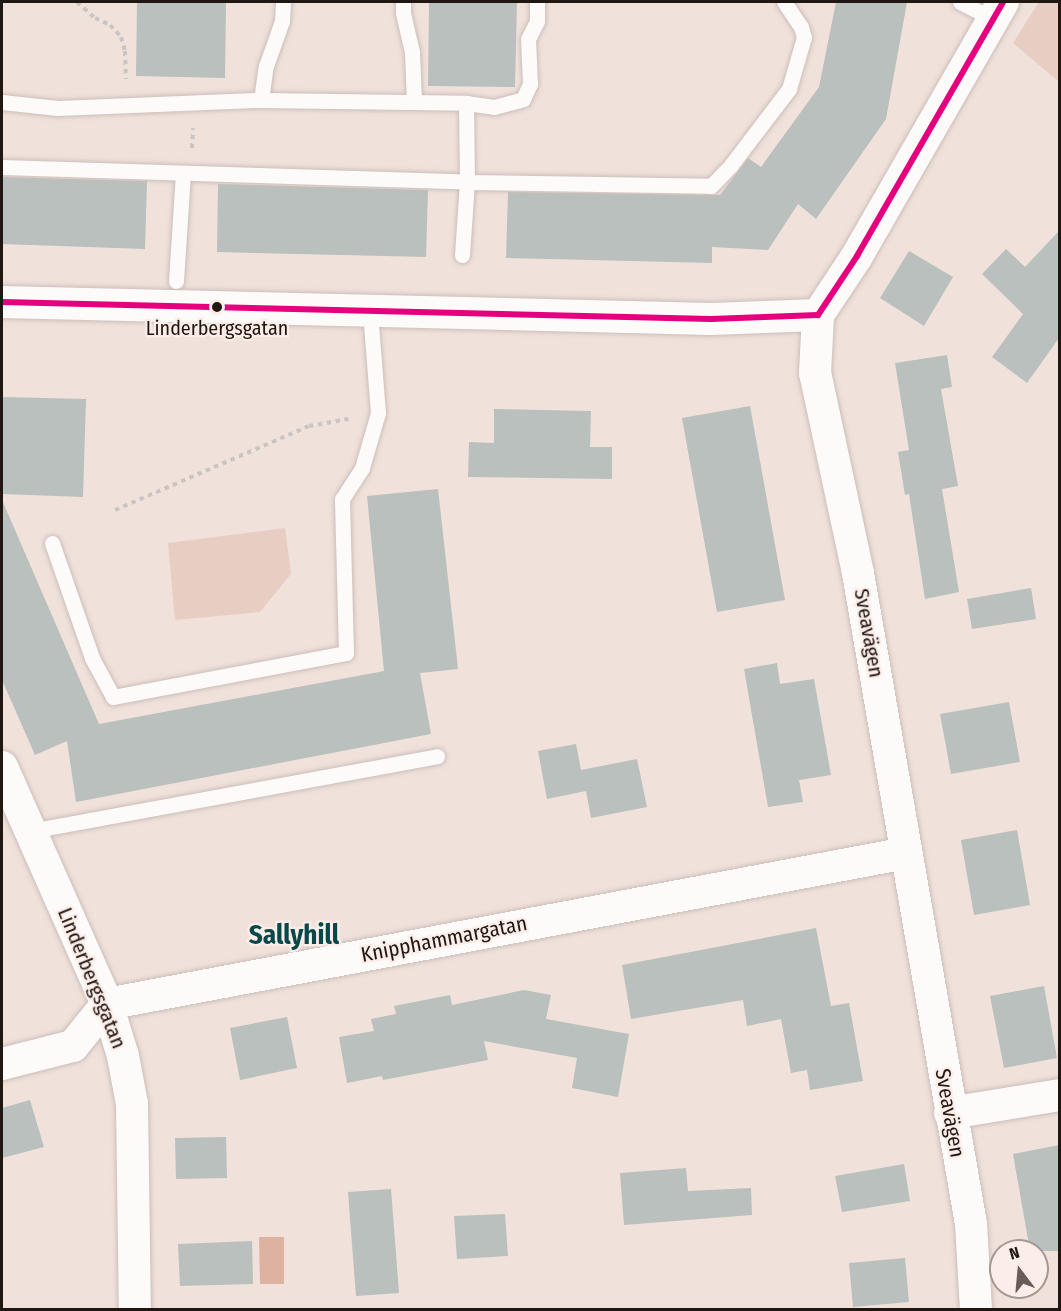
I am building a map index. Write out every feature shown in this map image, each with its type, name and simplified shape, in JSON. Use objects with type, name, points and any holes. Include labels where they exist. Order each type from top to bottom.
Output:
[{"type":"street","name":"Sveavägen","points":[[976,1310],[971,1224],[858,573],[815,373],[818,315],[856,256],[999,8]]},
{"type":"street","points":[[2,302],[711,319],[818,315]]},
{"type":"street","name":"Linderbergsgatan","points":[[2,767],[107,1004],[123,1056],[132,1104],[135,1310]]},
{"type":"street","name":"Knipphammargatan","points":[[107,1004],[906,853]]},
{"type":"street","points":[[2,1064],[73,1046],[107,1004]]},
{"type":"street","points":[[950,1113],[1059,1095]]},
{"type":"lane","points":[[261,100],[266,66],[282,21],[283,2]]},
{"type":"lane","points":[[403,2],[403,13],[412,52],[414,102]]},
{"type":"lane","points":[[2,102],[58,108],[261,100],[466,103],[494,107],[523,99],[530,84],[528,39],[537,21],[537,2]]},
{"type":"lane","points":[[2,167],[467,182],[711,186],[731,165],[789,89],[804,37],[801,27],[784,2]]},
{"type":"lane","points":[[960,2],[999,8]]},
{"type":"lane","points":[[462,255],[467,182],[466,103]]},
{"type":"lane","points":[[176,281],[183,173]]},
{"type":"lane","points":[[52,543],[92,658],[113,697],[346,653],[342,499],[362,468],[378,413],[370,312]]},
{"type":"lane","points":[[30,831],[437,756]]},
{"type":"path","points":[[77,2],[95,18],[110,25],[121,37],[125,51],[126,104]]},
{"type":"path","points":[[183,173],[192,155],[195,104]]},
{"type":"path","points":[[115,510],[309,426],[378,413]]},
{"type":"shaded area","points":[[1039,2],[1059,2],[1059,82],[1013,43]]},
{"type":"shaded area","points":[[285,528],[291,574],[260,612],[175,620],[168,543]]},
{"type":"shaded area","points":[[259,1237],[284,1237],[284,1284],[260,1284]]},
{"type":"building","points":[[137,2],[226,2],[225,78],[136,76]]},
{"type":"building","points":[[429,2],[517,2],[515,87],[428,86]]},
{"type":"building","points":[[836,2],[907,2],[886,119],[816,219],[798,204],[768,250],[712,247],[712,263],[506,258],[508,192],[720,195],[748,158],[761,167],[819,87]]},
{"type":"building","points":[[2,177],[147,181],[145,249],[2,244]]},
{"type":"building","points":[[218,184],[428,190],[426,257],[217,252]]},
{"type":"building","points":[[1059,231],[1059,338],[1027,383],[992,357],[1023,314],[982,274],[1006,249],[1025,267]]},
{"type":"building","points":[[909,251],[953,277],[924,326],[880,298]]},
{"type":"building","points":[[947,355],[952,387],[941,389],[958,486],[942,489],[959,592],[925,599],[909,494],[905,495],[898,452],[909,450],[895,363]]},
{"type":"building","points":[[2,397],[86,399],[83,497],[2,494]]},
{"type":"building","points":[[750,406],[785,600],[717,612],[682,418]]},
{"type":"building","points":[[494,409],[591,411],[590,447],[612,447],[612,479],[468,477],[469,442],[494,443]]},
{"type":"building","points":[[438,489],[458,669],[420,673],[431,734],[76,802],[67,741],[35,755],[2,680],[2,500],[99,724],[384,671],[367,496]]},
{"type":"building","points":[[1031,588],[1036,619],[972,629],[967,599]]},
{"type":"building","points":[[777,663],[780,684],[814,679],[831,775],[799,780],[803,802],[768,807],[744,669]]},
{"type":"building","points":[[1009,702],[1020,762],[951,774],[940,714]]},
{"type":"building","points":[[576,744],[581,770],[637,759],[647,807],[591,818],[586,791],[547,799],[538,751]]},
{"type":"building","points":[[1017,830],[1030,905],[974,915],[961,840]]},
{"type":"building","points":[[816,928],[831,1006],[849,1003],[863,1081],[810,1090],[807,1070],[791,1073],[781,1019],[747,1026],[743,1000],[631,1019],[622,965]]},
{"type":"building","points":[[1044,986],[1057,1058],[1004,1068],[990,996]]},
{"type":"building","points":[[524,990],[551,995],[546,1019],[629,1034],[618,1097],[572,1088],[577,1058],[484,1041],[488,1060],[383,1080],[382,1076],[347,1083],[339,1037],[374,1031],[371,1019],[396,1014],[394,1006],[450,995],[452,1005]]},
{"type":"building","points":[[287,1017],[297,1068],[240,1080],[230,1028]]},
{"type":"building","points":[[30,1100],[44,1147],[2,1158],[2,1108]]},
{"type":"building","points":[[226,1137],[227,1178],[176,1179],[175,1138]]},
{"type":"building","points":[[1059,1145],[1059,1251],[1049,1251],[1049,1239],[1028,1239],[1013,1154]]},
{"type":"building","points":[[904,1164],[910,1201],[842,1212],[835,1176]]},
{"type":"building","points":[[686,1168],[688,1191],[751,1188],[752,1215],[624,1225],[620,1173]]},
{"type":"building","points":[[391,1189],[399,1293],[356,1296],[348,1192]]},
{"type":"building","points":[[505,1214],[508,1256],[457,1259],[454,1216]]},
{"type":"building","points":[[252,1241],[253,1284],[180,1286],[178,1244]]},
{"type":"building","points":[[905,1258],[909,1302],[853,1307],[849,1263]]},
{"type":"transit line","points":[[2,302],[711,319],[818,315],[857,256],[1003,2]]},
{"type":"place","name":"Linderbergsgatan","points":[[217,307]]},
{"type":"district","name":"Sallyhill","points":[[294,936]]}]
